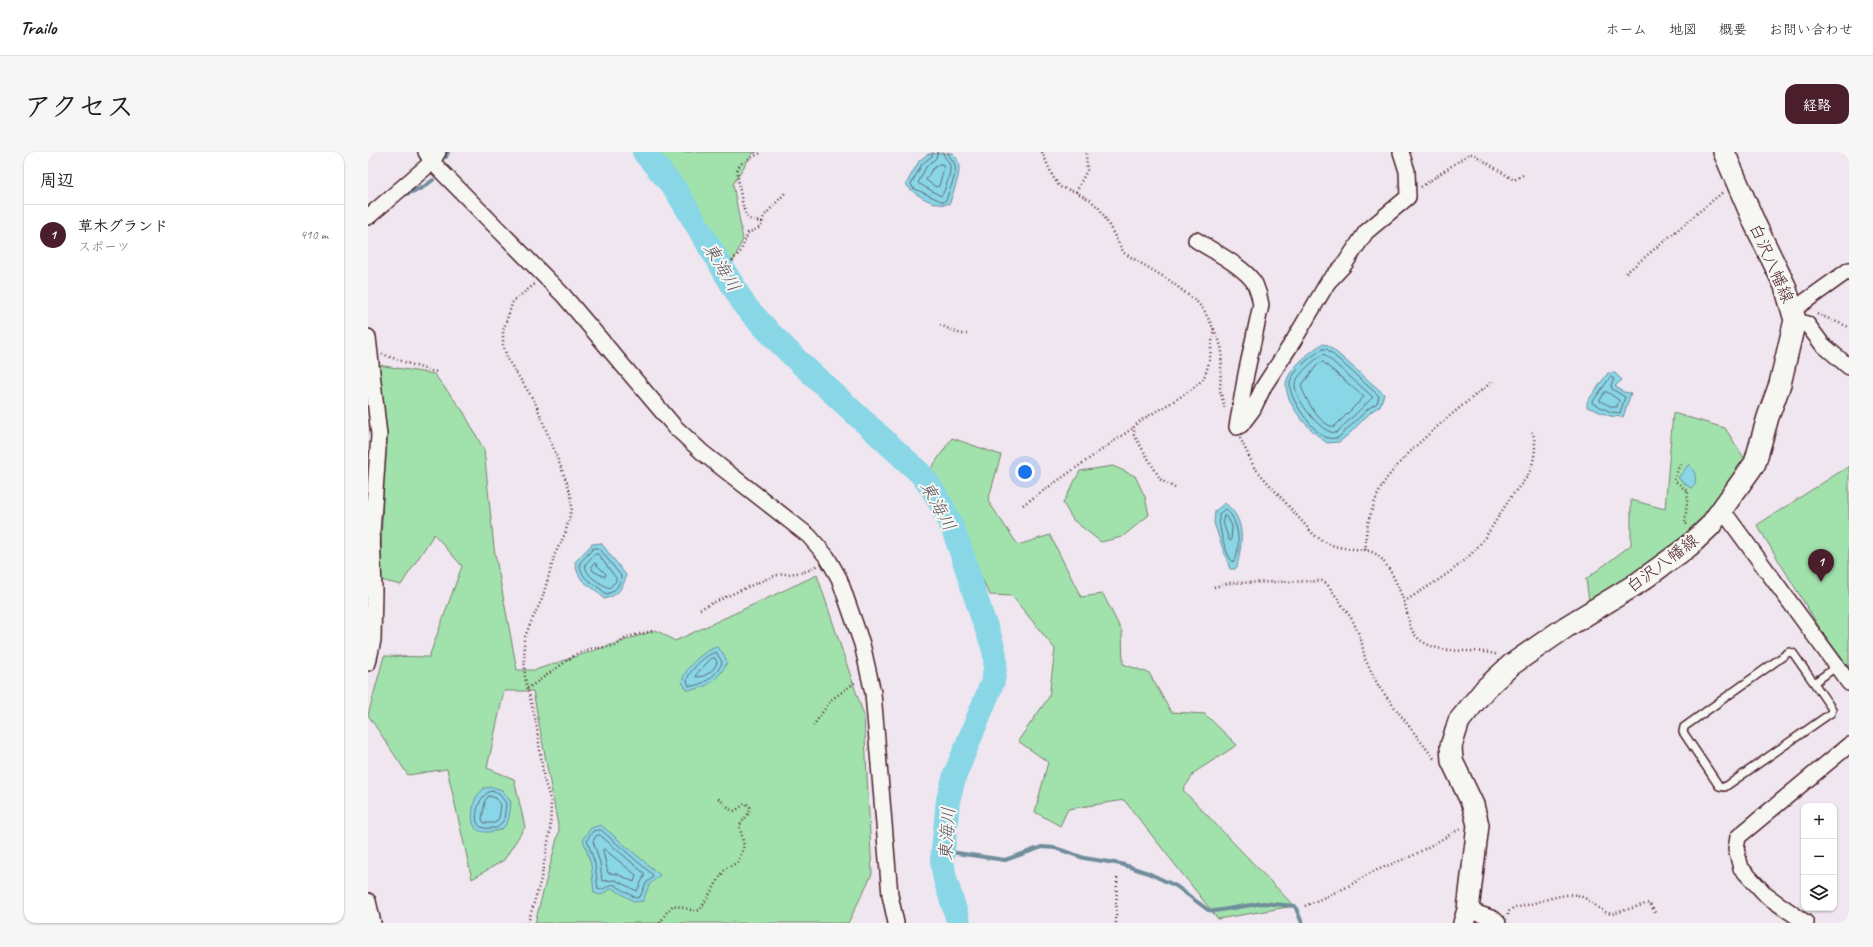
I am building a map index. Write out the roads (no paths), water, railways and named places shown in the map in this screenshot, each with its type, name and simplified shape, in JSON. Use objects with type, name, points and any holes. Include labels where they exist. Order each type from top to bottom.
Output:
[{"type":"main road","name":"白沢八幡線","points":[[1466,916],[1478,826],[1473,806],[1452,761],[1450,746],[1459,721],[1471,705],[1511,665],[1566,627],[1638,583],[1689,546],[1716,518],[1755,463],[1768,417],[1780,384],[1796,312],[1755,224],[1738,181],[1724,152]]},
{"type":"street","points":[[1196,240],[1247,274],[1254,283],[1259,294],[1261,305],[1246,374],[1237,427],[1241,425],[1253,410],[1264,386],[1294,340],[1328,282],[1344,265],[1366,232],[1408,197],[1407,171],[1401,152]]},
{"type":"street","points":[[370,210],[432,155],[564,296],[675,427],[703,453],[809,536],[827,557],[838,578],[862,644],[873,693],[881,772],[890,895],[896,923]]},
{"type":"street","points":[[1849,270],[1796,312],[1822,344],[1849,367]]},
{"type":"street","points":[[368,663],[373,640],[374,590],[372,533],[378,435],[369,345]]},
{"type":"street","points":[[1716,518],[1729,519],[1849,683]]},
{"type":"street","points":[[1806,923],[1767,896],[1741,868],[1736,849],[1738,837],[1849,745]]},
{"type":"street","points":[[368,901],[373,923]]},
{"type":"street","points":[[1466,916],[1502,921]]},
{"type":"lane","points":[[1789,652],[1793,653],[1814,683],[1832,709],[1831,713],[1725,787],[1719,786],[1683,732],[1684,727],[1789,652]]},
{"type":"lane","points":[[1814,683],[1837,666]]},
{"type":"water","points":[[952,153],[959,164],[959,170],[950,203],[939,204],[926,200],[909,188],[906,184],[919,161],[928,154]]},
{"type":"water","points":[[1322,344],[1328,345],[1384,394],[1380,406],[1372,411],[1339,442],[1327,443],[1307,426],[1291,404],[1286,387],[1289,375],[1299,362]]},
{"type":"water","points":[[1608,373],[1615,373],[1622,380],[1615,386],[1623,392],[1631,393],[1623,417],[1610,416],[1587,407],[1587,402]]},
{"type":"water","points":[[1689,464],[1695,476],[1695,485],[1693,488],[1689,487],[1678,478]]},
{"type":"water","points":[[1225,503],[1237,517],[1240,525],[1241,541],[1237,567],[1235,569],[1230,569],[1214,523],[1215,511]]},
{"type":"water","points":[[601,543],[626,575],[622,588],[613,596],[604,599],[583,581],[577,570],[575,562],[592,544]]},
{"type":"water","points":[[717,647],[723,653],[727,662],[724,668],[712,682],[700,688],[687,690],[682,682],[691,665],[706,652]]},
{"type":"water","points":[[493,787],[502,790],[511,802],[508,820],[503,828],[499,830],[493,832],[481,831],[473,824],[472,812],[474,804],[476,797],[484,788]]},
{"type":"water","points":[[601,825],[660,875],[649,885],[643,901],[635,902],[612,888],[601,895],[594,893],[591,865],[583,839],[591,828]]},
{"type":"waterway","points":[[446,157],[448,152]]},
{"type":"waterway","name":"東海川","points":[[644,152],[676,190],[745,306],[797,360],[920,473],[941,504],[950,522],[993,645],[995,656],[995,672],[993,681],[955,775],[948,800],[942,861],[945,879],[959,923]]},
{"type":"waterway","points":[[403,195],[422,188],[433,180]]},
{"type":"waterway","points":[[943,851],[1005,860],[1042,847],[1055,848],[1084,858],[1121,864],[1148,873],[1176,886],[1208,910],[1215,911],[1263,903],[1295,906],[1302,923]]},
{"type":"place","name":"草木グランド","points":[[1821,582]]}]
